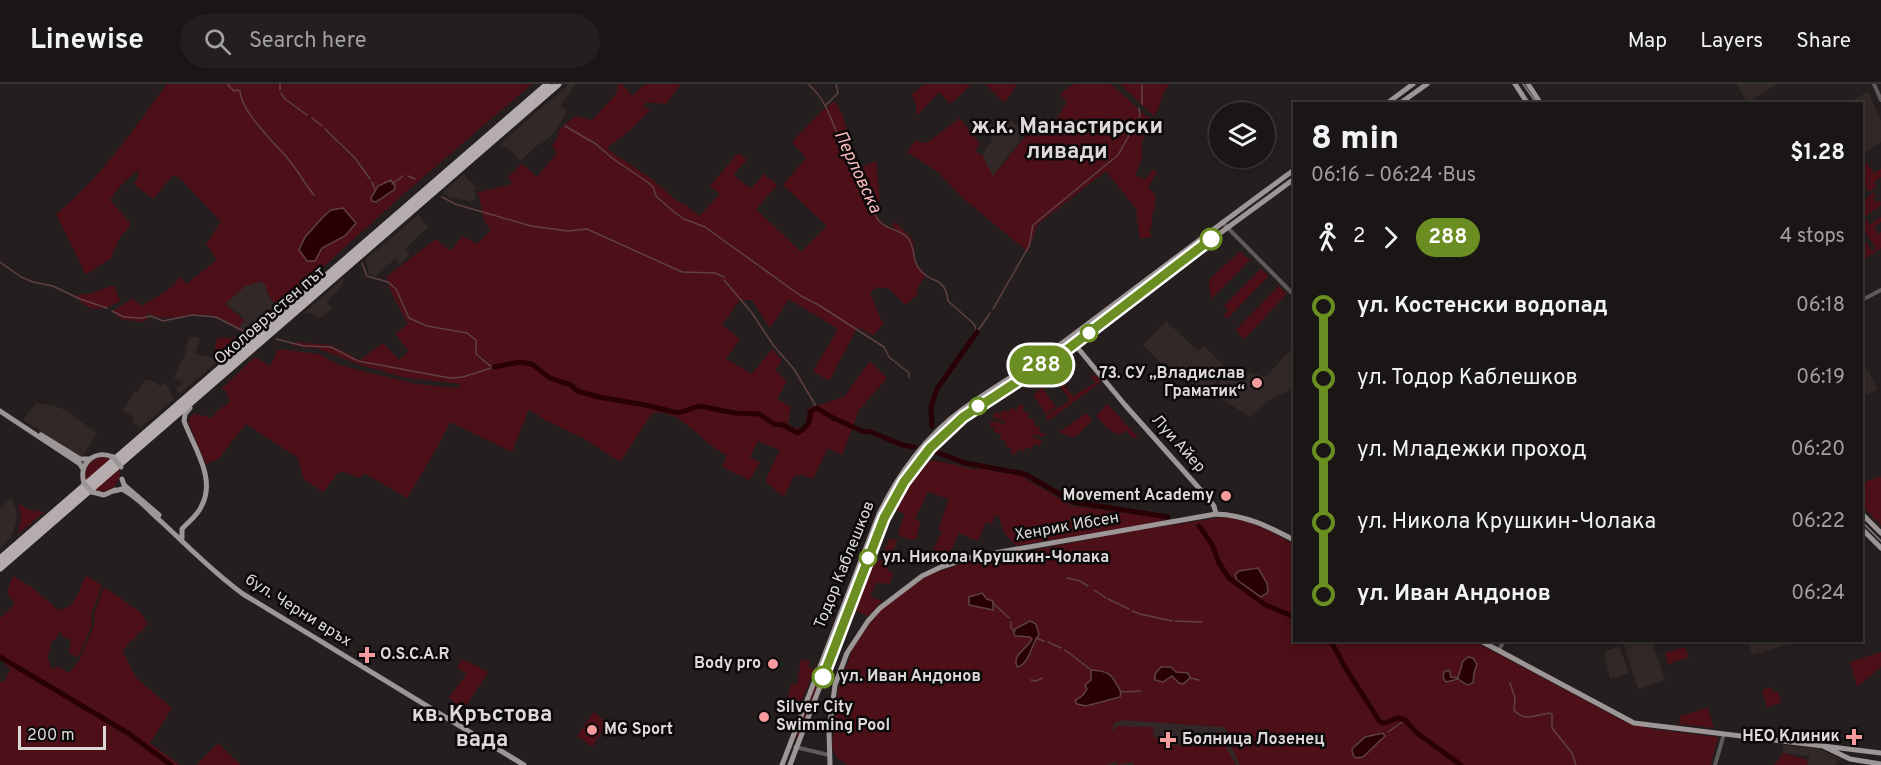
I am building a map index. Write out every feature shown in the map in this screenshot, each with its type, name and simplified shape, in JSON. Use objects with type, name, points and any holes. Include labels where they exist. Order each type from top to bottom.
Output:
[{"type":"highway","name":"Околовръстен път","points":[[0,568],[218,379],[244,352],[249,343],[548,84]]},
{"type":"highway","name":"Околовръстен път","points":[[0,559],[392,228],[558,84]]},
{"type":"highway","points":[[417,212],[428,196]]},
{"type":"highway","points":[[392,228],[407,220]]},
{"type":"highway","points":[[249,343],[259,328]]},
{"type":"highway","points":[[226,358],[256,350]]},
{"type":"highway","points":[[212,388],[218,379]]},
{"type":"main road","points":[[1389,102],[1413,84]]},
{"type":"main road","points":[[1402,102],[1426,84]]},
{"type":"main road","points":[[1515,84],[1527,102]]},
{"type":"main road","points":[[1528,84],[1540,102]]},
{"type":"main road","name":"Тодор Каблешков","points":[[782,765],[872,530],[903,471],[925,444],[958,413],[1069,339],[1293,171]]},
{"type":"main road","name":"Тодор Каблешков","points":[[790,765],[884,518],[909,474],[930,448],[963,417],[1075,344],[1293,179]]},
{"type":"main road","name":"Луи Айер","points":[[1069,339],[1206,496],[1214,506],[1216,514]]},
{"type":"main road","points":[[184,542],[181,530],[200,510],[207,489],[205,471],[184,421],[185,414],[190,408]]},
{"type":"main road","points":[[0,411],[80,459],[89,459],[102,454],[113,457],[121,467],[122,479],[114,491],[104,495],[92,492],[84,483],[83,469],[80,464],[29,429]]},
{"type":"main road","points":[[83,469],[89,459]]},
{"type":"main road","name":"бул. Черни връх","points":[[122,479],[125,486],[147,503],[212,570],[243,594],[524,765]]},
{"type":"main road","name":"бул. Черни връх","points":[[114,491],[119,489],[126,491],[163,521]]},
{"type":"main road","name":"Хенрик Ибсен","points":[[830,765],[829,731],[835,685],[847,653],[863,628],[880,608],[922,576],[972,557],[1216,514],[1251,519],[1293,540]]},
{"type":"main road","points":[[1863,515],[1881,532]]},
{"type":"main road","points":[[1863,530],[1881,548]]},
{"type":"main road","points":[[1482,642],[1634,723],[1881,753]]},
{"type":"main road","points":[[1821,745],[1850,759],[1881,764]]},
{"type":"street","points":[[1874,84],[1881,100]]},
{"type":"street","points":[[1222,222],[1293,294]]},
{"type":"street","points":[[1863,299],[1881,290]]},
{"type":"street","points":[[1498,651],[1503,642]]},
{"type":"street","points":[[1715,765],[1724,734]]},
{"type":"street","points":[[790,746],[829,755]]},
{"type":"shaded area","points":[[167,84],[532,84],[406,192],[277,308],[266,290],[267,287],[261,281],[245,286],[225,304],[244,320],[239,327],[250,334],[247,335],[214,316],[164,318],[148,313],[147,320],[142,322],[121,319],[112,312],[133,298],[141,306],[167,291],[181,277],[186,284],[217,260],[206,244],[221,222],[179,177],[173,175],[153,199],[134,184],[139,174],[137,170],[119,187],[110,200],[131,224],[119,239],[111,258],[86,275],[56,214],[102,169]]},
{"type":"shaded area","points":[[569,84],[576,84],[560,106],[567,110],[556,131],[520,161],[514,153],[500,144]]},
{"type":"shaded area","points":[[618,84],[622,84],[632,96],[645,84],[681,84],[666,104],[647,102],[643,106],[650,110],[629,131],[608,147],[610,151],[652,179],[678,202],[686,205],[699,216],[720,194],[710,186],[738,153],[747,160],[733,175],[751,189],[764,174],[777,185],[756,209],[801,252],[827,226],[783,185],[806,158],[792,142],[835,101],[842,114],[854,151],[850,154],[858,169],[876,161],[880,202],[872,206],[884,224],[896,231],[892,225],[896,222],[913,240],[916,265],[926,275],[916,289],[918,294],[905,305],[890,289],[877,287],[870,293],[883,324],[873,336],[858,327],[829,381],[813,371],[838,329],[789,299],[770,328],[752,300],[740,300],[722,325],[740,339],[726,359],[752,374],[772,349],[782,360],[775,370],[787,381],[777,399],[791,407],[788,423],[792,427],[801,429],[805,424],[809,408],[844,397],[870,361],[887,378],[859,410],[842,455],[828,448],[813,479],[803,475],[794,476],[784,497],[765,481],[780,450],[758,441],[750,457],[760,462],[750,480],[722,467],[727,455],[682,421],[663,413],[652,413],[620,462],[585,439],[545,420],[529,409],[512,452],[450,422],[407,498],[366,474],[360,478],[341,471],[323,492],[304,479],[297,457],[246,424],[218,459],[206,464],[188,422],[191,415],[212,418],[218,410],[229,403],[228,394],[222,388],[255,357],[270,366],[278,349],[319,354],[337,364],[416,384],[458,388],[461,384],[406,378],[358,364],[319,349],[293,346],[295,342],[331,345],[360,360],[383,343],[399,360],[409,351],[395,334],[408,324],[386,277],[436,239],[450,251],[463,236],[477,244],[491,230],[484,221],[478,192],[513,184],[508,177],[522,164],[537,177],[557,153],[552,146],[559,135],[558,131],[575,116],[592,120],[616,94]]},
{"type":"shaded area","points":[[924,84],[968,84],[970,86],[950,104],[939,92],[917,116],[915,98],[913,99],[912,94]]},
{"type":"shaded area","points":[[985,84],[1017,84],[1005,103]]},
{"type":"shaded area","points":[[1073,84],[1111,84],[1145,115],[1161,125],[1142,139],[1142,158],[1135,175],[1145,180],[1152,170],[1158,171],[1148,187],[1156,197],[1150,232],[1152,237],[1140,239],[1136,212],[1138,211],[1106,171],[1038,224],[1028,252],[963,198],[939,173],[907,152],[916,140],[922,143],[928,142],[960,118],[980,144],[975,152],[982,155],[993,176],[1028,133],[1035,136],[1047,134],[1067,102],[1060,94]]},
{"type":"shaded area","points":[[1120,84],[1170,84],[1154,116]]},
{"type":"shaded area","points":[[1736,84],[1777,84],[1750,102]]},
{"type":"shaded area","points":[[1868,92],[1881,121],[1881,142],[1863,154],[1863,102],[1849,102]]},
{"type":"shaded area","points":[[1010,120],[1023,130],[1019,136],[1020,141],[992,177],[982,155],[1001,121]]},
{"type":"shaded area","points":[[1866,162],[1874,173],[1881,169],[1881,177],[1874,182],[1877,186],[1869,192],[1866,187],[1863,190],[1863,182],[1866,180],[1863,166]]},
{"type":"shaded area","points":[[464,174],[476,188],[474,192],[477,197],[472,202],[448,197],[443,192]]},
{"type":"shaded area","points":[[391,180],[395,189],[376,202],[372,201],[371,198],[378,186]]},
{"type":"shaded area","points":[[1874,192],[1876,195],[1873,198],[1876,203],[1880,200],[1881,205],[1863,218],[1863,201]]},
{"type":"shaded area","points":[[343,208],[356,223],[345,236],[322,248],[315,261],[307,261],[299,250],[305,237],[331,210]]},
{"type":"shaded area","points":[[418,215],[428,227],[405,249],[410,255],[400,264],[395,259],[376,276],[370,275],[365,260]]},
{"type":"shaded area","points":[[1881,217],[1881,222],[1874,227],[1878,234],[1881,232],[1881,248],[1863,260],[1863,238],[1872,251],[1876,248],[1863,229],[1863,221],[1866,219],[1870,225]]},
{"type":"shaded area","points":[[1240,251],[1250,260],[1211,299],[1209,280]]},
{"type":"shaded area","points":[[1261,269],[1269,276],[1227,319],[1224,315],[1229,309],[1223,307]]},
{"type":"shaded area","points":[[345,277],[342,285],[327,302],[332,309],[319,319],[304,313]]},
{"type":"shaded area","points":[[261,281],[268,288],[266,290],[277,308],[250,334],[239,327],[244,320],[239,314],[225,304],[245,286]]},
{"type":"shaded area","points":[[114,285],[120,301],[102,309],[91,308],[76,295],[89,294]]},
{"type":"shaded area","points":[[1279,286],[1287,294],[1244,339],[1236,330]]},
{"type":"shaded area","points":[[1166,321],[1198,351],[1204,346],[1230,371],[1206,391],[1168,370],[1143,345]]},
{"type":"shaded area","points":[[189,337],[200,338],[195,354],[221,359],[179,394],[176,389],[183,382],[174,378],[185,354]]},
{"type":"shaded area","points":[[217,338],[245,338],[226,355],[214,352]]},
{"type":"shaded area","points":[[1066,344],[1068,346],[968,411],[966,409]]},
{"type":"shaded area","name":"73. СУ „Владислав Граматик“","points":[[1293,347],[1293,388],[1268,401],[1250,417],[1209,391],[1235,369],[1266,377]]},
{"type":"shaded area","points":[[1866,366],[1877,389],[1863,396],[1863,368]]},
{"type":"shaded area","points":[[1054,373],[1073,396],[1095,383],[1091,373],[1093,376],[1096,375],[1101,382],[1048,421],[1045,416],[1068,402],[1069,398],[1051,375]]},
{"type":"shaded area","points":[[151,380],[160,386],[164,383],[168,386],[174,399],[140,428],[131,422],[134,417],[122,411],[144,381]]},
{"type":"shaded area","points":[[1042,388],[1056,407],[1046,414],[1033,395]]},
{"type":"shaded area","points":[[36,403],[67,411],[97,433],[82,457],[23,420]]},
{"type":"shaded area","points":[[1106,403],[1138,437],[1134,439],[1126,431],[1118,435],[1107,428],[1096,416]]},
{"type":"shaded area","points":[[1019,404],[1024,406],[1023,411],[1029,413],[1028,418],[1035,420],[1033,425],[1040,427],[1039,432],[1045,434],[1044,437],[1033,434],[1033,437],[1042,441],[1040,446],[1034,444],[1032,449],[1026,447],[1024,451],[1018,449],[1016,455],[1010,453],[1012,448],[1005,446],[1006,441],[1000,439],[1001,434],[994,432],[996,428],[989,426],[992,421],[1005,424],[1005,421],[993,418],[994,412],[1001,414],[1002,410],[1009,412],[1010,408],[1017,410]]},
{"type":"shaded area","points":[[1087,413],[1091,422],[1074,438],[1059,432]]},
{"type":"shaded area","points":[[101,457],[111,459],[86,481],[88,466],[93,460]]},
{"type":"shaded area","points":[[933,460],[1021,476],[1072,506],[1161,518],[1165,521],[1016,546],[1003,531],[999,516],[995,515],[992,524],[986,522],[978,541],[959,533],[950,553],[944,555],[933,550],[942,531],[938,530],[949,499],[928,492],[915,519],[920,522],[917,538],[913,540],[899,536],[898,532],[905,514],[894,509],[926,462]]},
{"type":"shaded area","points":[[119,469],[118,479],[113,487],[105,491],[94,490]]},
{"type":"shaded area","points":[[1881,477],[1881,525],[1863,507],[1863,480],[1865,482]]},
{"type":"shaded area","points":[[11,498],[16,509],[17,520],[11,537],[0,550],[0,509]]},
{"type":"shaded area","points":[[18,503],[29,510],[44,512],[18,534],[21,518]]},
{"type":"shaded area","points":[[1224,517],[1252,524],[1293,544],[1293,642],[1476,642],[1625,722],[1653,729],[1718,737],[1711,765],[1240,765],[1230,744],[1227,730],[1223,727],[1122,720],[1114,723],[1111,732],[1118,726],[1154,727],[1153,737],[1168,738],[1168,745],[1212,746],[1218,732],[1224,732],[1227,749],[1236,765],[1134,765],[1132,762],[1117,765],[1116,761],[1107,765],[847,765],[837,758],[832,748],[838,690],[852,650],[886,604],[926,576],[971,560]]},
{"type":"shaded area","points":[[889,539],[897,540],[887,570],[893,573],[890,584],[876,583],[870,596],[882,601],[868,616],[856,611],[854,616],[852,615],[874,559],[881,561]]},
{"type":"shaded area","points":[[870,540],[873,541],[798,738],[795,737]]},
{"type":"shaded area","points":[[1258,568],[1267,583],[1268,592],[1261,597],[1237,580],[1235,575],[1239,571]]},
{"type":"shaded area","points":[[13,576],[33,588],[58,610],[69,607],[85,577],[89,577],[102,586],[91,614],[92,624],[79,656],[76,657],[69,652],[71,640],[62,636],[60,630],[55,640],[51,642],[48,658],[52,669],[60,667],[69,673],[79,661],[95,623],[94,614],[104,587],[140,612],[148,624],[125,647],[123,652],[136,678],[172,708],[150,743],[180,765],[0,765],[0,683],[5,680],[11,669],[0,659],[0,618],[15,604],[7,592]]},
{"type":"shaded area","points":[[982,593],[987,599],[993,601],[993,610],[969,605],[969,597]]},
{"type":"shaded area","points":[[1030,621],[1036,624],[1039,635],[1028,658],[1017,667],[1018,655],[1032,639],[1015,636],[1013,630]]},
{"type":"shaded area","points":[[1623,642],[1652,642],[1665,680],[1638,689]]},
{"type":"shaded area","points":[[1748,642],[1797,642],[1752,655]]},
{"type":"shaded area","points":[[1619,646],[1629,673],[1610,679],[1604,652]]},
{"type":"shaded area","points":[[1685,647],[1689,657],[1668,664],[1665,653]]},
{"type":"shaded area","points":[[1881,652],[1881,667],[1857,687],[1850,662]]},
{"type":"shaded area","points":[[1468,657],[1473,658],[1477,664],[1473,683],[1467,685],[1458,679],[1446,682],[1443,677],[1444,672],[1449,670],[1451,677],[1458,678],[1463,661]]},
{"type":"shaded area","points":[[462,659],[489,672],[462,711],[449,697],[467,674],[457,667]]},
{"type":"shaded area","points":[[801,660],[810,661],[808,667],[814,669],[798,711],[786,707],[791,684],[797,685]]},
{"type":"shaded area","points":[[1161,667],[1171,667],[1176,672],[1188,673],[1190,678],[1183,684],[1172,676],[1163,682],[1155,680],[1155,674]]},
{"type":"shaded area","points":[[1091,670],[1110,675],[1121,692],[1120,697],[1086,706],[1077,704],[1075,701],[1083,695],[1087,689],[1085,685],[1091,680]]},
{"type":"shaded area","points":[[1771,687],[1773,693],[1778,691],[1781,703],[1767,707],[1762,690]]},
{"type":"shaded area","points":[[1708,708],[1714,728],[1679,724],[1680,716]]},
{"type":"shaded area","name":"MG Sport","points":[[594,712],[607,723],[592,747],[577,736]]},
{"type":"shaded area","name":"Болница Лозенец","points":[[1122,720],[1224,727],[1240,765],[1029,765],[1110,733],[1114,723]]},
{"type":"shaded area","points":[[1383,733],[1385,736],[1363,757],[1356,758],[1353,755],[1352,749],[1365,737]]},
{"type":"shaded area","points":[[218,743],[241,765],[196,765]]},
{"type":"shaded area","points":[[1783,745],[1820,749],[1840,759],[1836,765],[1808,765],[1809,756],[1782,753]]},
{"type":"shaded area","points":[[1784,753],[1808,760],[1807,765],[1774,765]]},
{"type":"waterway","points":[[227,84],[234,91],[240,91],[252,118],[289,160],[314,195]]},
{"type":"waterway","points":[[280,84],[280,90]]},
{"type":"waterway","name":"Перловска","points":[[808,84],[825,105],[843,147],[863,182],[879,221],[907,237],[912,245],[917,266],[925,275],[944,287],[948,301],[974,324],[977,332]]},
{"type":"waterway","name":"Перловска","points":[[826,105],[838,93],[836,84]]},
{"type":"waterway","points":[[1142,84],[1142,104]]},
{"type":"waterway","points":[[281,93],[285,99],[307,115]]},
{"type":"waterway","points":[[993,309],[1029,246],[1033,225],[1118,155],[1140,116],[1139,108]]},
{"type":"waterway","points":[[312,118],[322,126]]},
{"type":"waterway","points":[[565,126],[596,144],[646,181],[653,187],[656,196],[684,219],[705,227],[801,296],[884,347],[889,357],[909,373],[909,377]]},
{"type":"waterway","points":[[325,129],[355,158],[370,179]]},
{"type":"waterway","points":[[392,184],[403,176]]},
{"type":"waterway","points":[[408,176],[415,179]]},
{"type":"waterway","points":[[372,182],[375,190]]},
{"type":"waterway","points":[[442,197],[455,204],[531,226],[568,231],[587,229],[682,272],[715,273],[724,277]]},
{"type":"waterway","points":[[0,262],[21,277],[53,286],[80,299],[107,308]]},
{"type":"waterway","points":[[362,263],[367,276],[388,282],[396,289],[409,318],[427,326],[467,333],[476,340],[476,354],[494,367]]},
{"type":"waterway","points":[[724,280],[794,369],[817,408]]},
{"type":"waterway","points":[[112,311],[124,317],[151,316],[163,321],[192,315],[216,317],[249,334]]},
{"type":"waterway","points":[[977,332],[990,313]]},
{"type":"waterway","name":"Перловска","points":[[932,426],[931,407],[937,389],[977,332]]},
{"type":"waterway","points":[[276,339],[304,346],[331,347],[356,360]]},
{"type":"waterway","points":[[358,361],[450,378],[463,377],[494,367]]},
{"type":"waterway","points":[[494,367],[520,362],[532,364],[550,378],[571,385],[577,391],[599,397],[678,413],[699,406],[735,413],[759,414],[774,424],[783,425],[797,433],[807,425],[810,412],[817,408],[862,431],[914,447]]},
{"type":"waterway","name":"Перловска","points":[[936,452],[965,463],[1025,474],[1073,502],[1168,517]]},
{"type":"waterway","name":"Перловска","points":[[1199,526],[1212,544],[1219,563],[1229,578],[1264,604],[1293,617]]},
{"type":"waterway","points":[[1067,578],[1080,581],[1088,586]]},
{"type":"waterway","points":[[1094,590],[1106,598]]},
{"type":"waterway","points":[[1108,599],[1129,609]]},
{"type":"waterway","points":[[993,603],[1009,618]]},
{"type":"waterway","points":[[1132,611],[1172,621]]},
{"type":"waterway","points":[[1175,621],[1202,622]]},
{"type":"waterway","points":[[1011,622],[1011,628],[1015,631]]},
{"type":"waterway","points":[[1036,638],[1044,641]]},
{"type":"waterway","points":[[1048,642],[1061,648]]},
{"type":"waterway","name":"Перловска","points":[[1331,642],[1380,722],[1385,723],[1398,718],[1405,720],[1417,733],[1461,765]]},
{"type":"waterway","points":[[1065,650],[1090,669]]},
{"type":"waterway","points":[[0,657],[128,733],[171,765]]},
{"type":"waterway","points":[[1031,680],[1036,681],[1042,678]]},
{"type":"waterway","points":[[1190,678],[1199,680]]},
{"type":"waterway","points":[[1510,683],[1515,698],[1514,710],[1527,717],[1552,714],[1552,728],[1572,753],[1576,765]]},
{"type":"waterway","points":[[1120,692],[1141,691]]},
{"type":"waterway","points":[[1388,732],[1405,720]]},
{"type":"tram line","points":[[1523,84],[1536,102]]},
{"type":"tram line","points":[[1863,523],[1881,541]]},
{"type":"bus line","name":"288","points":[[823,677],[884,518],[904,482],[930,448],[963,417],[1069,348],[1211,239]]},
{"type":"place","name":"73. СУ „Владислав Граматик“","points":[[1257,383]]},
{"type":"place","name":"Movement Academy","points":[[1226,496]]},
{"type":"place","name":"ул. Никола Крушкин-Чолака","points":[[868,558]]},
{"type":"place","name":"O.S.C.A.R","points":[[367,655]]},
{"type":"place","name":"Body pro","points":[[773,664]]},
{"type":"place","name":"ул. Иван Андонов","points":[[823,677]]},
{"type":"place","name":"Silver City Swimming Pool","points":[[764,717]]},
{"type":"place","name":"MG Sport","points":[[592,730]]},
{"type":"place","name":"НЕО Клиник","points":[[1854,737]]},
{"type":"place","name":"Болница Лозенец","points":[[1168,740]]},
{"type":"district","name":"ж.к. Манастирски ливади","points":[[1067,140]]},
{"type":"district","name":"кв. Кръстова вада","points":[[482,728]]}]
